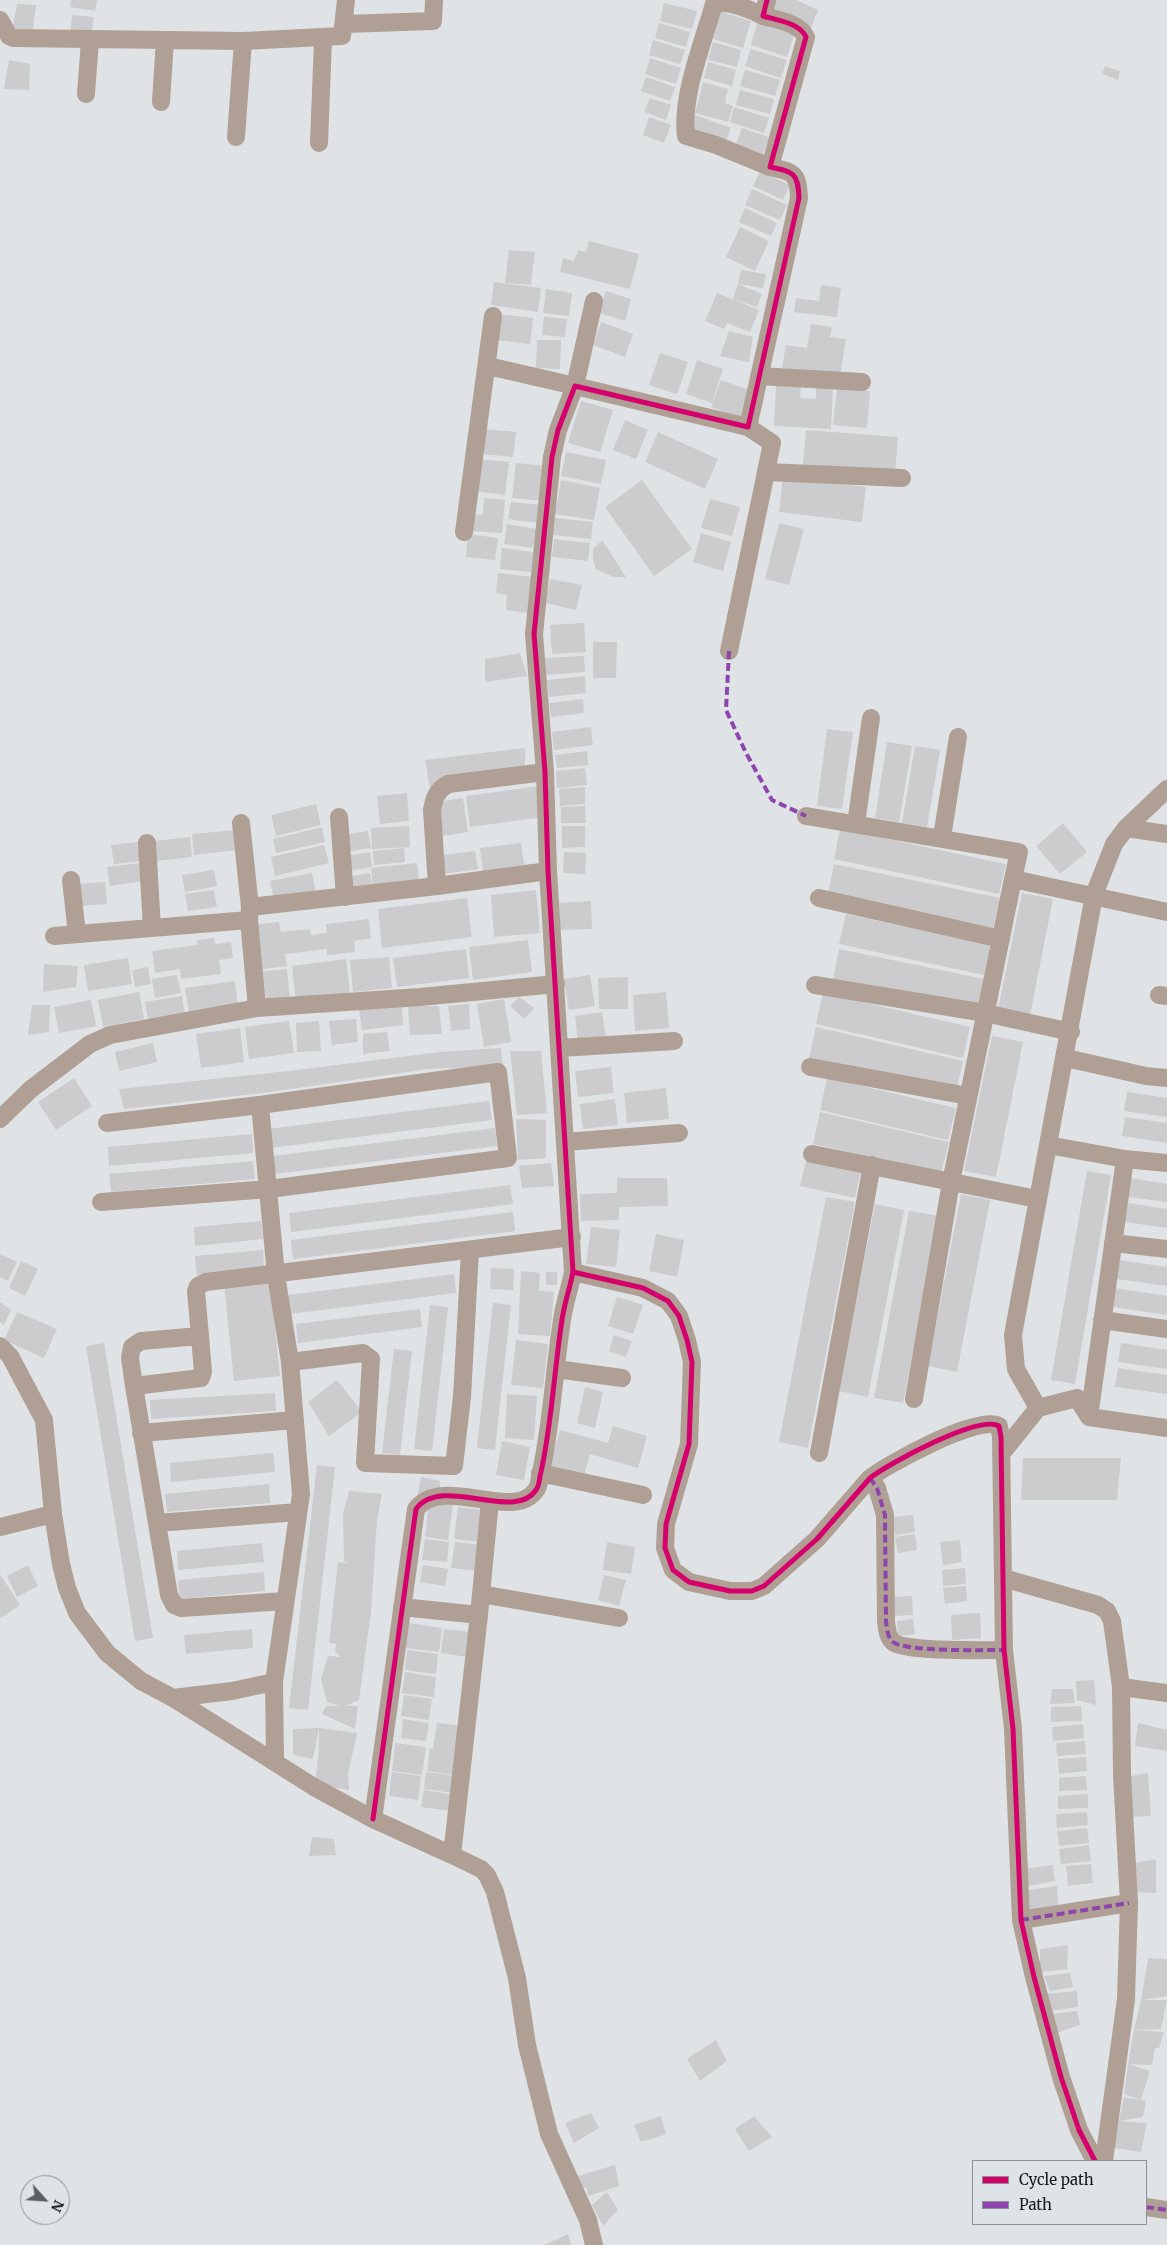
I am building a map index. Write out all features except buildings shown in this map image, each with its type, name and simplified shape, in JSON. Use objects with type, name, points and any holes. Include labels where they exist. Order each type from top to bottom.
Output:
[{"type":"street","points":[[0,20],[9,36],[13,38],[243,41],[323,39],[342,36],[345,24],[346,0]]},
{"type":"street","points":[[345,24],[433,22],[434,0]]},
{"type":"street","points":[[748,428],[798,198],[795,176],[788,171],[770,167],[716,145],[686,136],[684,121],[687,100],[714,4],[720,0],[765,8],[795,26],[806,37],[795,84],[770,167]]},
{"type":"street","points":[[319,143],[323,39]]},
{"type":"street","points":[[86,94],[90,40]]},
{"type":"street","points":[[161,102],[165,40]]},
{"type":"street","points":[[236,137],[243,41]]},
{"type":"street","points":[[373,1820],[416,1509],[429,1498],[444,1495],[506,1502],[531,1497],[538,1488],[544,1458],[562,1319],[574,1272],[548,870],[546,772],[534,634],[552,457],[558,430],[575,386],[594,300]]},
{"type":"street","points":[[464,532],[488,366],[493,316]]},
{"type":"street","points":[[488,366],[748,428],[772,443],[729,651]]},
{"type":"street","points":[[758,376],[862,382]]},
{"type":"street","points":[[767,472],[902,478]]},
{"type":"street","points":[[856,824],[871,718]]},
{"type":"street","points":[[942,838],[958,737]]},
{"type":"street","points":[[437,886],[432,810],[433,800],[440,790],[448,784],[546,772]]},
{"type":"street","points":[[1038,1408],[1016,1369],[1013,1335],[1037,1199],[1071,1032],[1094,895],[1114,844],[1126,828],[1167,789]]},
{"type":"street","points":[[806,816],[1019,852],[951,1182],[914,1399]]},
{"type":"street","points":[[339,817],[345,897]]},
{"type":"street","points":[[241,823],[257,1008]]},
{"type":"street","points":[[1126,828],[1167,834]]},
{"type":"street","points":[[147,843],[152,928]]},
{"type":"street","points":[[54,936],[152,928],[249,914],[345,897],[548,870]]},
{"type":"street","points":[[1013,879],[1167,912]]},
{"type":"street","points":[[70,880],[77,934]]},
{"type":"street","points":[[819,898],[1001,939]]},
{"type":"street","points":[[0,1119],[31,1090],[90,1044],[110,1035],[257,1008],[420,998],[556,984]]},
{"type":"street","points":[[815,984],[985,1013],[1071,1032]]},
{"type":"street","points":[[560,1048],[674,1041]]},
{"type":"street","points":[[1066,1058],[1167,1078]]},
{"type":"street","points":[[810,1067],[968,1096]]},
{"type":"street","points":[[101,1202],[269,1189],[508,1158],[498,1072],[260,1105],[107,1123]]},
{"type":"street","points":[[260,1105],[276,1275],[290,1362],[300,1494],[274,1682],[275,1761]]},
{"type":"street","points":[[566,1142],[679,1133]]},
{"type":"street","points":[[1048,1145],[1125,1159],[1167,1163]]},
{"type":"street","points":[[812,1154],[1037,1199]]},
{"type":"street","points":[[1089,1417],[1125,1159]]},
{"type":"street","points":[[819,1453],[872,1165]]},
{"type":"street","points":[[134,1386],[201,1378],[203,1372],[196,1291],[198,1286],[206,1282],[276,1275],[572,1237]]},
{"type":"street","points":[[1114,1243],[1167,1249]]},
{"type":"street","points":[[290,1362],[363,1353],[370,1359],[365,1463],[454,1466],[462,1397],[470,1251]]},
{"type":"street","points":[[574,1272],[643,1288],[668,1301],[678,1316],[688,1340],[692,1362],[690,1444],[666,1524],[665,1548],[672,1570],[689,1582],[730,1591],[752,1591],[764,1586],[817,1539],[870,1478],[880,1470],[938,1439],[988,1423],[995,1424],[1001,1429],[1004,1650],[1012,1729],[1021,1920],[1034,1977],[1062,2077],[1079,2130],[1094,2160]]},
{"type":"street","points":[[1102,1320],[1167,1329]]},
{"type":"street","points":[[200,1336],[159,1338],[136,1343],[130,1352],[141,1433],[170,1595],[174,1605],[181,1608],[285,1601]]},
{"type":"street","points":[[0,1346],[10,1356],[44,1420],[53,1514],[67,1588],[77,1613],[107,1653],[141,1681],[173,1698],[314,1787],[373,1820],[452,1855],[481,1869],[487,1875],[495,1892],[517,1978],[527,2045],[549,2134],[588,2220],[594,2245]]},
{"type":"street","points":[[556,1369],[622,1378]]},
{"type":"street","points":[[1002,1454],[1038,1408],[1077,1398],[1089,1417],[1167,1428]]},
{"type":"street","points":[[141,1433],[295,1420]]},
{"type":"street","points":[[540,1473],[642,1495]]},
{"type":"street","points":[[870,1478],[877,1488],[885,1514],[886,1621],[887,1632],[892,1641],[900,1645],[942,1649],[1004,1650]]},
{"type":"street","points":[[452,1855],[490,1501]]},
{"type":"street","points":[[157,1523],[298,1512]]},
{"type":"street","points":[[0,1527],[53,1514]]},
{"type":"street","points":[[1003,1578],[1088,1601],[1107,1611],[1112,1621],[1121,1687],[1122,1776],[1129,1903],[1126,1999],[1104,2160]]},
{"type":"street","points":[[481,1594],[619,1618]]},
{"type":"street","points":[[402,1607],[479,1615]]},
{"type":"street","points":[[173,1698],[232,1691],[274,1682]]},
{"type":"street","points":[[1121,1687],[1167,1693]]},
{"type":"street","points":[[1021,1920],[1129,1903]]},
{"type":"street","points":[[1147,2207],[1167,2210]]},
{"type":"marked path","points":[[729,651],[726,710],[746,753],[772,800],[806,816]]},
{"type":"marked path","points":[[870,1478],[877,1488],[885,1515],[886,1621],[891,1640],[901,1645],[929,1649],[1004,1650]]},
{"type":"marked path","points":[[1021,1920],[1129,1903]]},
{"type":"marked path","points":[[1147,2207],[1167,2210]]},
{"type":"cycle path","points":[[373,1819],[416,1509],[428,1499],[443,1496],[512,1502],[526,1499],[536,1490],[539,1484],[548,1434],[563,1314],[573,1272],[548,871],[545,772],[534,634],[552,457],[558,430],[575,386],[748,427],[799,198],[796,179],[793,175],[785,170],[770,167],[806,37],[799,28],[793,25],[763,16],[767,0]]},
{"type":"cycle path","points":[[573,1272],[643,1288],[668,1301],[679,1316],[692,1362],[689,1444],[666,1524],[665,1548],[673,1570],[689,1582],[730,1591],[752,1591],[764,1586],[817,1539],[870,1478],[880,1471],[913,1452],[954,1433],[988,1424],[999,1426],[1001,1437],[1004,1650],[1013,1729],[1021,1920],[1061,2077],[1079,2130],[1094,2160]]}]
